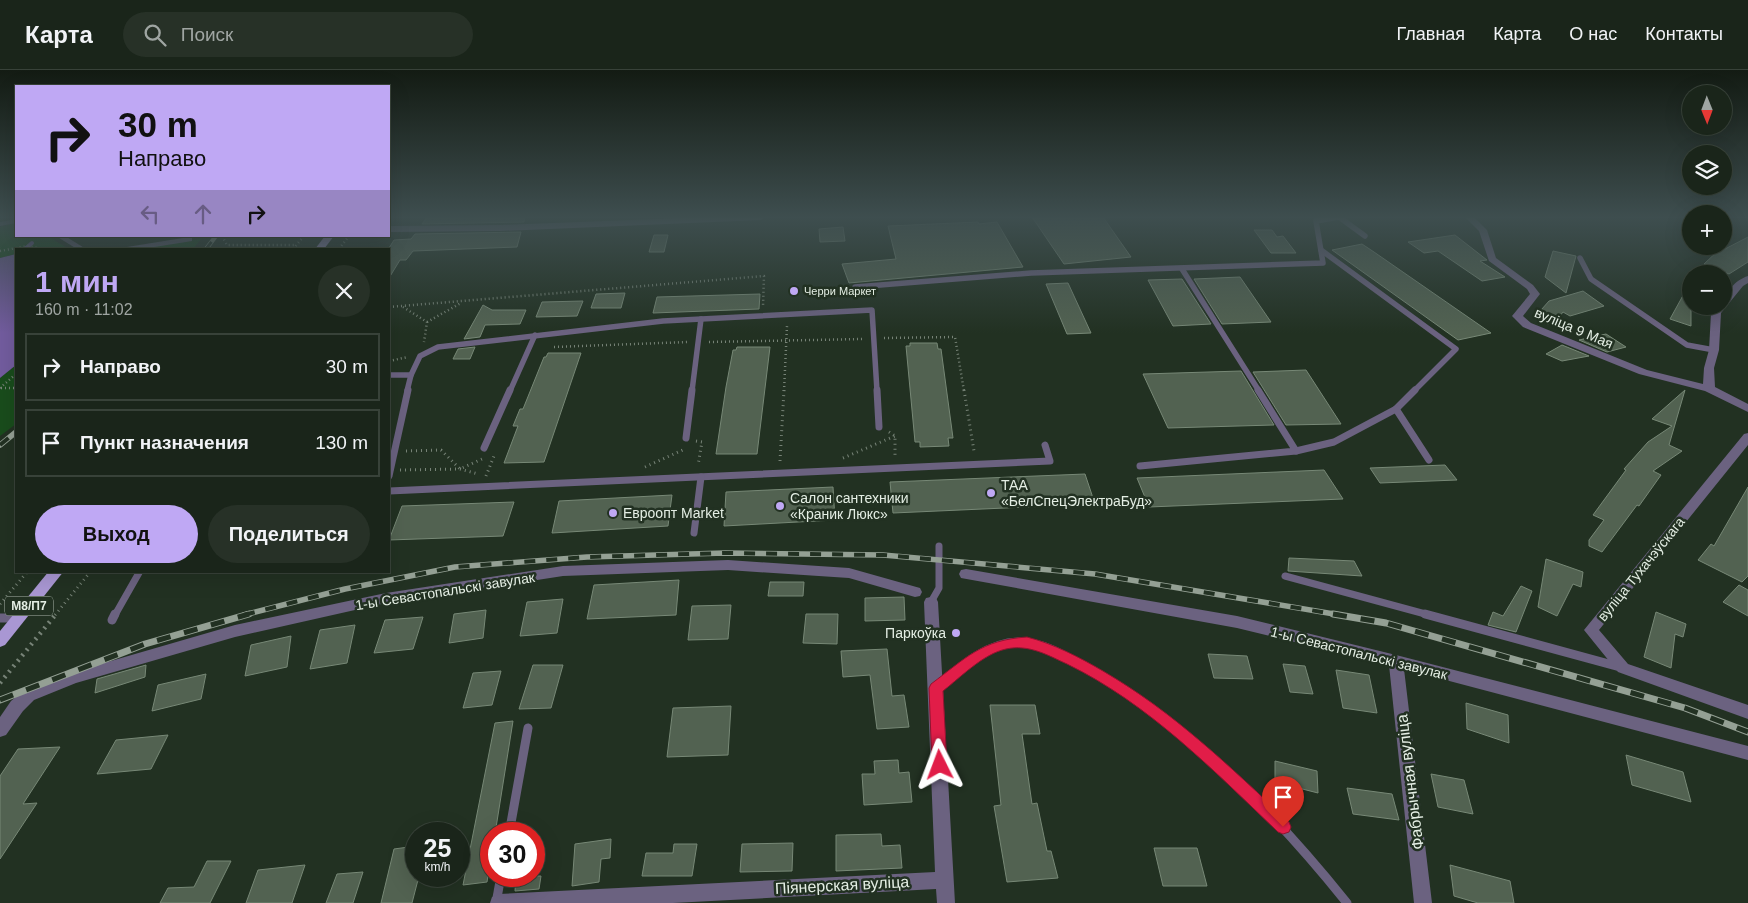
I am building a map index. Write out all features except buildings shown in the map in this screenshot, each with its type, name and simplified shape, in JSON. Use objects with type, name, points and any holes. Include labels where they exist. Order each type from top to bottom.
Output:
[{"type":"main road","name":"М8/П7","points":[[0,641],[55,573]]},
{"type":"street","name":"вуліца 9 Мая","points":[[1491,256],[1492,259],[1530,287],[1535,294],[1517,316],[1527,325],[1643,372],[1709,389],[1748,409]]},
{"type":"street","points":[[1732,294],[1740,284],[1748,279]]},
{"type":"street","points":[[1709,389],[1709,368],[1714,350],[1716,315]]},
{"type":"street","name":"вуліца Тухачэўскага","points":[[1623,668],[1591,630],[1748,437]]},
{"type":"street","name":"1-ы Севастопальскі завулак","points":[[0,730],[17,706],[29,695],[73,678],[235,631],[386,598],[563,571],[728,565],[849,573],[915,592]]},
{"type":"street","name":"1-ы Севастопальскі завулак","points":[[966,574],[1237,622],[1396,661],[1748,753]]},
{"type":"street","points":[[931,602],[946,903]]},
{"type":"street","name":"Фабрычная вуліца","points":[[1396,661],[1423,903]]},
{"type":"street","points":[[1623,668],[1748,712]]},
{"type":"street","name":"Піянерская вуліца","points":[[498,903],[945,880]]},
{"type":"lane","points":[[855,287],[1031,272],[1182,269],[1323,263],[1322,256]]},
{"type":"lane","points":[[1140,466],[1296,452],[1334,442],[1396,408],[1456,349],[1329,256]]},
{"type":"lane","points":[[1580,258],[1591,279],[1687,345],[1714,350]]},
{"type":"lane","points":[[1182,269],[1296,452]]},
{"type":"lane","points":[[390,468],[411,375],[416,360],[422,354],[438,347],[663,321],[872,310],[879,427]]},
{"type":"lane","points":[[686,438],[701,319]]},
{"type":"lane","points":[[484,448],[535,335]]},
{"type":"lane","points":[[390,375],[411,375]]},
{"type":"lane","points":[[1396,408],[1429,460]]},
{"type":"lane","points":[[390,491],[1050,460],[1045,445]]},
{"type":"lane","points":[[694,533],[700,476]]},
{"type":"lane","points":[[931,602],[938,588],[940,546]]},
{"type":"lane","points":[[112,620],[139,573]]},
{"type":"lane","points":[[1285,576],[1623,668]]},
{"type":"lane","points":[[0,618],[19,618]]},
{"type":"lane","points":[[936,688],[985,651],[1017,642],[1040,646],[1081,665],[1118,687],[1171,723],[1217,763],[1283,827],[1346,903]]},
{"type":"lane","points":[[511,822],[528,728]]},
{"type":"lane","points":[[498,903],[500,887]]},
{"type":"path","points":[[390,307],[764,276],[762,316]]},
{"type":"path","points":[[422,354],[427,322],[463,302]]},
{"type":"path","points":[[403,307],[427,322]]},
{"type":"path","points":[[773,315],[787,326],[780,461]]},
{"type":"path","points":[[530,347],[955,337],[974,451],[964,452]]},
{"type":"path","points":[[0,388],[15,375]]},
{"type":"path","points":[[0,388],[15,388]]},
{"type":"path","points":[[879,427],[895,436]]},
{"type":"path","points":[[895,436],[895,455]]},
{"type":"path","points":[[843,458],[895,436]]},
{"type":"path","points":[[686,438],[702,442]]},
{"type":"path","points":[[698,465],[702,442]]},
{"type":"path","points":[[661,467],[642,468],[702,442]]},
{"type":"path","points":[[484,448],[494,454]]},
{"type":"path","points":[[393,451],[441,450],[460,469]]},
{"type":"path","points":[[460,469],[494,454]]},
{"type":"path","points":[[486,476],[494,454]]},
{"type":"path","points":[[886,456],[905,455]]},
{"type":"path","points":[[834,458],[860,457]]},
{"type":"path","points":[[771,462],[789,461]]},
{"type":"path","points":[[689,466],[707,465]]},
{"type":"path","points":[[390,473],[460,469],[486,476],[496,476]]},
{"type":"path","points":[[0,604],[26,573]]},
{"type":"path","points":[[0,683],[89,573]]},
{"type":"green space","points":[[15,366],[15,425],[0,436],[0,378]]},
{"type":"shaded area","points":[[15,256],[15,366],[0,378],[0,258]]},
{"type":"railway","points":[[0,445],[15,433]]},
{"type":"railway","points":[[244,615],[345,589],[455,567],[587,557],[725,553],[883,555],[1095,574],[1340,615]]},
{"type":"railway","points":[[0,700],[145,644],[249,614]]},
{"type":"railway","points":[[1333,614],[1386,623],[1685,708],[1748,732]]},
{"type":"place","name":"Черри Маркет","points":[[794,291]]},
{"type":"place","name":"ТАА «БелСпецЭлектраБуд»","points":[[991,493]]},
{"type":"place","name":"Салон сантехники «Краник Люкс»","points":[[780,506]]},
{"type":"place","name":"Евроопт Market","points":[[613,513]]},
{"type":"place","name":"Паркоўка","points":[[956,633]]},
{"type":"route","points":[[940,765],[936,688],[985,651],[1005,644],[1027,642],[1081,665],[1118,687],[1171,723],[1217,763],[1283,827]]}]
